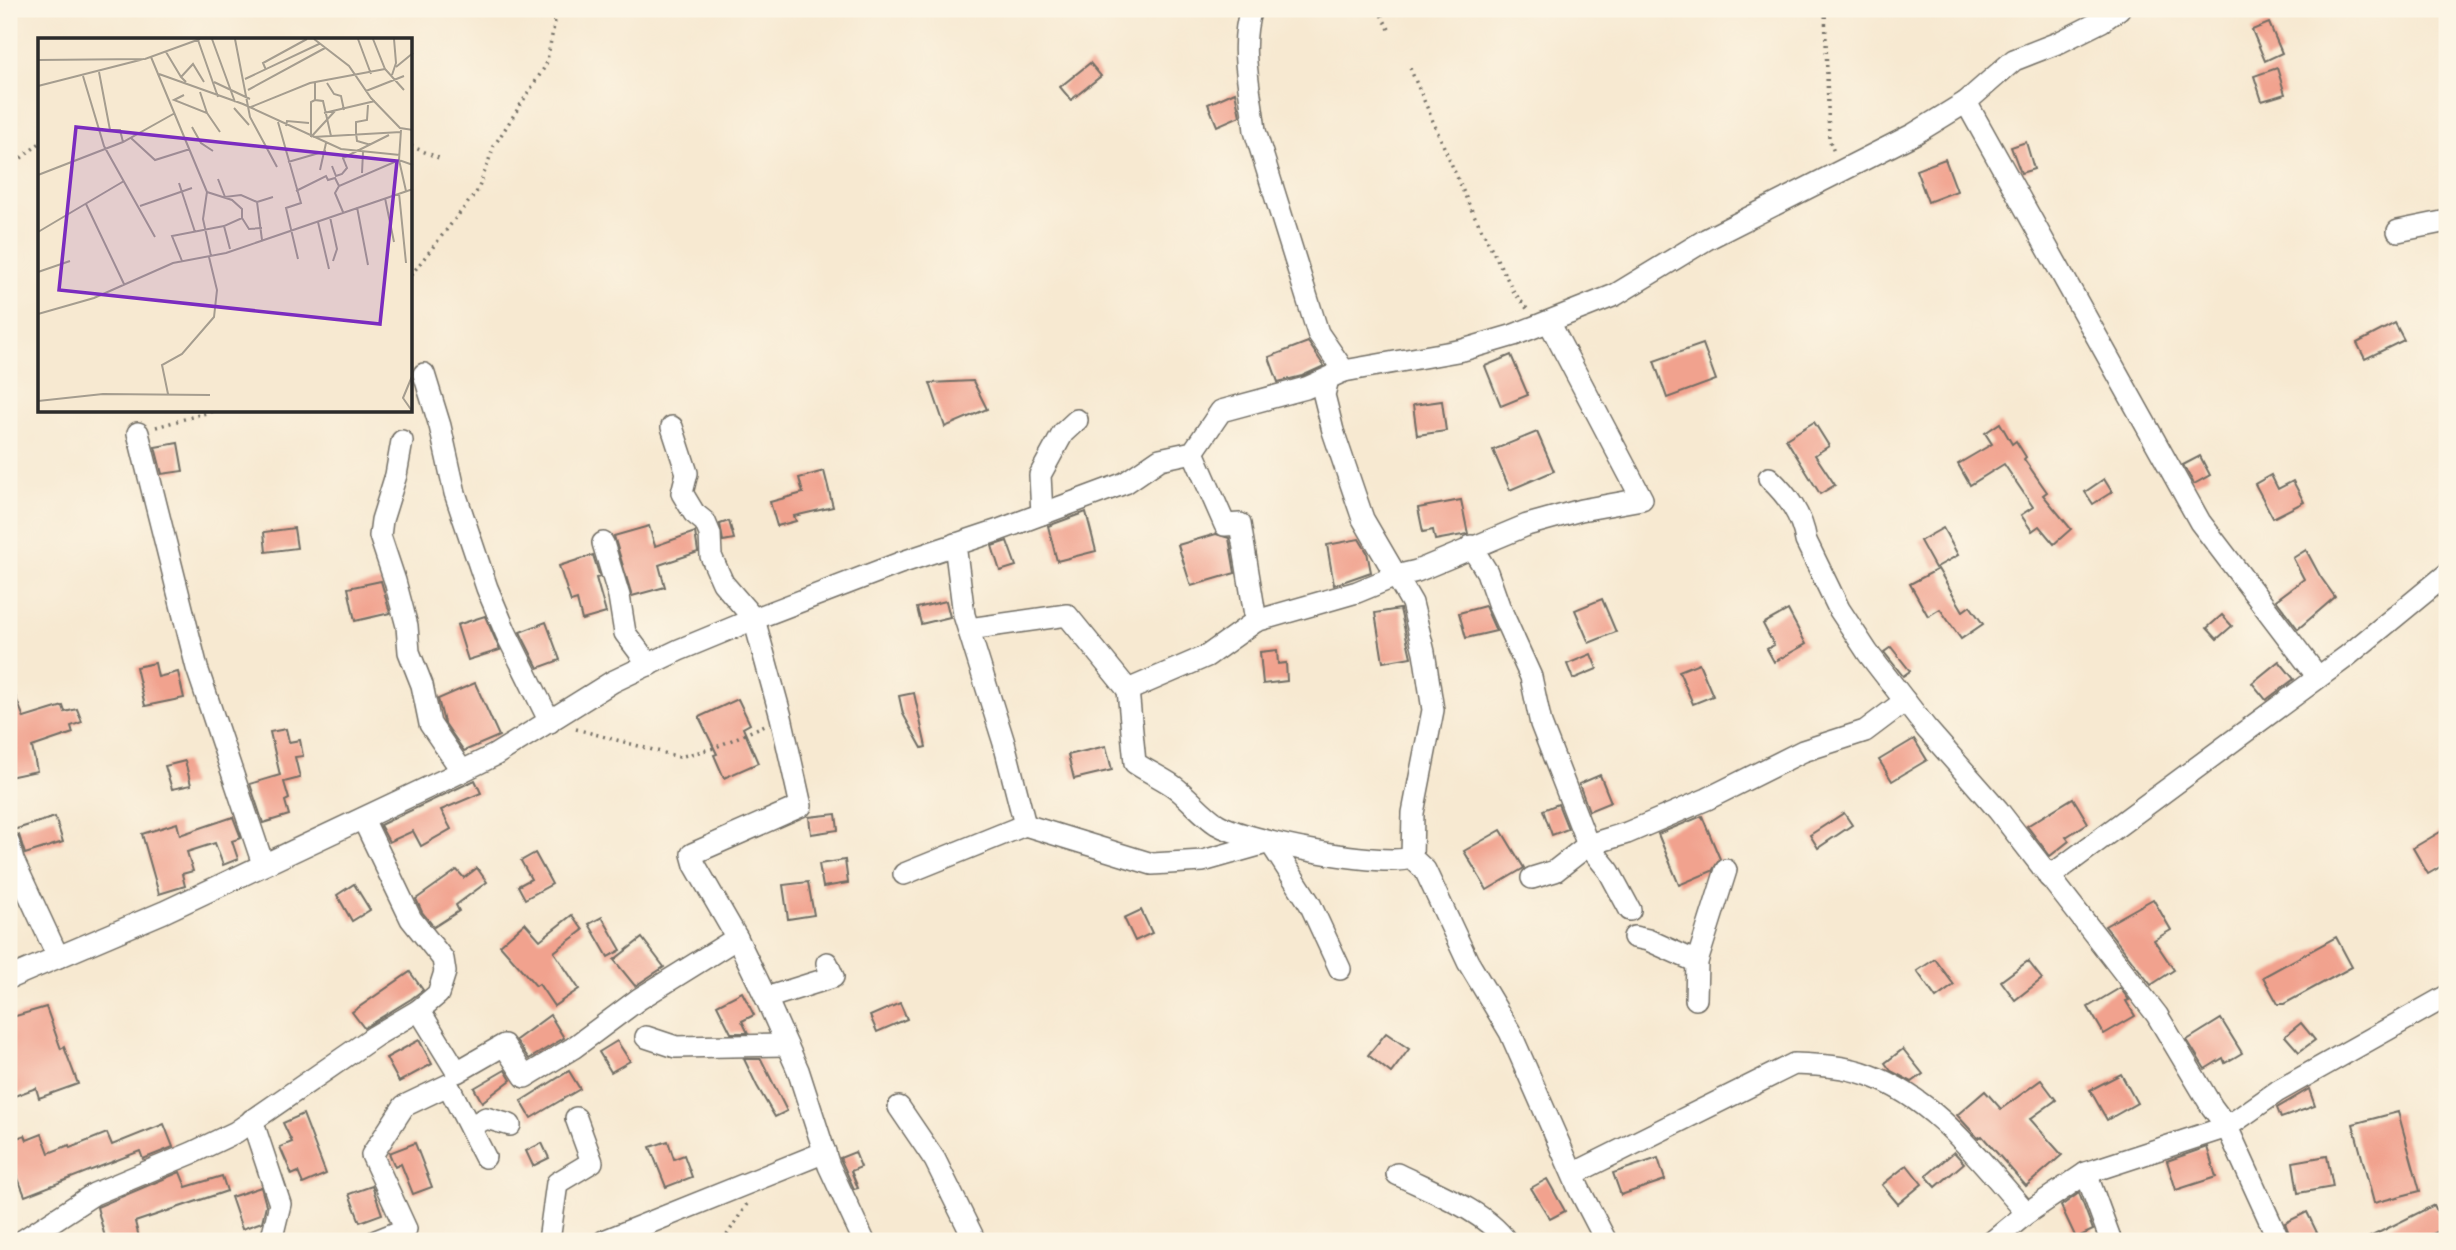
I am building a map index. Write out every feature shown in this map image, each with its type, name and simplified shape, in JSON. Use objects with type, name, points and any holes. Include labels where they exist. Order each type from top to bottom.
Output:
[{"type":"street","points":[[1251,9],[1245,69],[1255,131],[1318,333],[1336,375]]},
{"type":"street","points":[[9,978],[164,912],[495,755],[612,682],[649,665],[754,619],[1125,483],[1160,459],[1193,452],[1222,411],[1306,388],[1336,375],[1463,350],[1544,324],[1615,295],[1707,239],[1914,134],[1966,102],[2014,60],[2060,42],[2102,21],[2119,9]]},
{"type":"street","points":[[1966,102],[2200,522],[2318,677]]},
{"type":"street","points":[[2398,231],[2447,221]]},
{"type":"street","points":[[1128,690],[1207,656],[1256,621],[1357,592],[1396,576],[1417,571],[1471,546],[1538,522],[1581,510],[1642,499],[1544,324]]},
{"type":"street","points":[[424,374],[440,426],[455,493],[487,588],[550,722]]},
{"type":"street","points":[[1336,375],[1324,395],[1333,431],[1363,519],[1412,603],[1424,652],[1433,710],[1413,813],[1412,858],[1424,870],[1468,962],[1510,1032],[1606,1241]]},
{"type":"street","points":[[1042,514],[1040,475],[1063,433],[1077,420]]},
{"type":"street","points":[[672,428],[687,473],[682,493],[694,513],[705,522],[710,534],[711,556],[723,583],[754,619],[781,717],[801,806],[692,854],[695,865],[737,938],[766,998],[798,1070],[825,1152],[864,1241]]},
{"type":"street","points":[[138,433],[197,668],[263,864]]},
{"type":"street","points":[[402,441],[380,537],[396,581],[407,626],[409,652],[422,685],[430,724],[462,771]]},
{"type":"street","points":[[1193,452],[1225,525],[1240,524],[1256,621]]},
{"type":"street","points":[[1769,478],[1788,496],[1804,528],[1806,541],[1839,609],[1868,653],[1905,701],[1998,810],[2157,1015],[2227,1127],[2279,1241]]},
{"type":"street","points":[[603,543],[619,596],[625,633],[649,665]]},
{"type":"street","points":[[955,544],[964,615],[1025,825]]},
{"type":"street","points":[[1471,546],[1487,572],[1531,677],[1541,724],[1588,845],[1609,871],[1630,911]]},
{"type":"street","points":[[2049,877],[2318,677],[2447,574]]},
{"type":"street","points":[[970,629],[1067,615],[1128,690],[1135,763],[1173,786],[1218,824],[1269,842],[1336,855],[1399,862],[1412,858]]},
{"type":"street","points":[[1532,878],[1555,871],[1588,845],[1627,833],[1707,799],[1803,751],[1866,731],[1905,701]]},
{"type":"street","points":[[22,1241],[93,1194],[236,1132],[374,1036],[419,1010],[438,994],[445,972],[443,959],[411,919],[363,819]]},
{"type":"street","points":[[904,874],[1025,825],[1152,864],[1203,861],[1269,842]]},
{"type":"street","points":[[1269,842],[1310,904],[1340,969]]},
{"type":"street","points":[[9,844],[13,860],[58,957]]},
{"type":"street","points":[[1696,999],[1697,962],[1727,870]]},
{"type":"street","points":[[1634,937],[1648,940],[1697,962]]},
{"type":"street","points":[[376,1241],[406,1228],[372,1155],[404,1106],[504,1045],[525,1077],[573,1048],[639,999],[737,938]]},
{"type":"street","points":[[766,998],[833,978],[827,963]]},
{"type":"street","points":[[1993,1241],[2027,1213],[2086,1173],[2227,1127],[2278,1091],[2447,996]]},
{"type":"street","points":[[419,1010],[485,1157]]},
{"type":"street","points":[[646,1037],[676,1047],[786,1045]]},
{"type":"street","points":[[1573,1174],[1794,1063],[1830,1065],[1870,1075],[1924,1104],[1964,1142],[2027,1213]]},
{"type":"street","points":[[899,1107],[936,1160],[975,1241]]},
{"type":"street","points":[[470,1127],[486,1118],[510,1125]]},
{"type":"street","points":[[549,1241],[557,1183],[592,1162],[576,1118]]},
{"type":"street","points":[[252,1120],[280,1204],[271,1241]]},
{"type":"street","points":[[604,1241],[825,1152]]},
{"type":"street","points":[[2086,1173],[2111,1241]]},
{"type":"street","points":[[1397,1174],[1469,1211],[1497,1229],[1506,1241]]},
{"type":"path","points":[[413,272],[478,190],[494,146],[546,65],[555,21],[561,9]]},
{"type":"path","points":[[1378,9],[1390,31]]},
{"type":"path","points":[[1825,9],[1829,139],[1841,171]]},
{"type":"path","points":[[1410,68],[1470,207],[1514,292],[1544,324]]},
{"type":"path","points":[[9,164],[15,163],[38,145]]},
{"type":"path","points":[[413,147],[441,159]]},
{"type":"path","points":[[138,433],[206,413]]},
{"type":"path","points":[[550,722],[679,757],[714,748],[781,717]]},
{"type":"path","points":[[723,1241],[765,1175]]},
{"type":"building","points":[[2269,23],[2282,53],[2265,61],[2252,30]]},
{"type":"building","points":[[1090,63],[1101,76],[1071,100],[1060,87]]},
{"type":"building","points":[[2277,68],[2285,94],[2262,101],[2254,76]]},
{"type":"building","points":[[1235,92],[1240,116],[1217,126],[1208,104]]},
{"type":"building","points":[[2026,142],[2034,169],[2021,173],[2011,147]]},
{"type":"building","points":[[1945,159],[1957,191],[1928,202],[1916,170]]},
{"type":"building","points":[[2395,323],[2404,340],[2365,359],[2357,343]]},
{"type":"building","points":[[1308,342],[1324,366],[1302,376],[1278,382],[1269,357]]},
{"type":"building","points":[[1703,344],[1716,380],[1667,398],[1654,361]]},
{"type":"building","points":[[1511,355],[1528,395],[1501,406],[1485,366]]},
{"type":"building","points":[[973,381],[987,409],[945,427],[930,383]]},
{"type":"building","points":[[1442,401],[1446,431],[1417,435],[1413,405]]},
{"type":"building","points":[[1814,422],[1829,446],[1815,455],[1835,485],[1820,494],[1786,439]]},
{"type":"building","points":[[2000,423],[2012,444],[2016,441],[2026,457],[2024,459],[2047,492],[2043,495],[2071,529],[2054,544],[2039,526],[2032,531],[2021,515],[2033,507],[2004,464],[1970,485],[1958,464],[1992,444],[1985,433]]},
{"type":"building","points":[[1537,432],[1554,471],[1510,490],[1493,450]]},
{"type":"building","points":[[178,443],[183,471],[162,474],[155,447]]},
{"type":"building","points":[[2200,456],[2210,475],[2194,484],[2183,465]]},
{"type":"building","points":[[824,471],[833,507],[794,516],[796,521],[777,526],[770,502],[803,493],[799,478]]},
{"type":"building","points":[[2271,475],[2278,489],[2293,481],[2304,502],[2273,518],[2255,484]]},
{"type":"building","points":[[2104,479],[2112,492],[2093,504],[2085,492]]},
{"type":"building","points":[[1461,500],[1468,534],[1435,540],[1433,530],[1423,532],[1418,508]]},
{"type":"building","points":[[1086,512],[1096,551],[1057,561],[1048,526]]},
{"type":"building","points":[[729,521],[734,539],[723,541],[720,524]]},
{"type":"building","points":[[649,526],[655,546],[695,532],[698,552],[659,565],[665,587],[632,596],[614,536]]},
{"type":"building","points":[[294,528],[297,548],[266,552],[264,532]]},
{"type":"building","points":[[1943,528],[1958,555],[1935,568],[1920,541]]},
{"type":"building","points":[[1216,534],[1229,538],[1235,573],[1191,586],[1178,545]]},
{"type":"building","points":[[1359,539],[1367,552],[1371,572],[1334,585],[1327,545]]},
{"type":"building","points":[[1007,541],[1016,566],[1000,571],[992,546]]},
{"type":"building","points":[[2306,550],[2335,597],[2298,629],[2276,600],[2304,579],[2293,558]]},
{"type":"building","points":[[593,555],[600,577],[596,578],[606,613],[582,620],[577,600],[571,602],[559,566]]},
{"type":"building","points":[[1938,569],[1963,611],[1970,606],[1983,624],[1961,639],[1940,609],[1928,616],[1910,584]]},
{"type":"building","points":[[381,581],[390,613],[355,621],[348,588]]},
{"type":"building","points":[[1602,599],[1616,632],[1589,643],[1575,610]]},
{"type":"building","points":[[946,601],[950,617],[921,624],[917,608]]},
{"type":"building","points":[[1485,606],[1496,631],[1466,638],[1459,613]]},
{"type":"building","points":[[1400,609],[1411,657],[1383,662],[1375,613]]},
{"type":"building","points":[[1788,610],[1806,644],[1774,662],[1767,649],[1774,645],[1763,624]]},
{"type":"building","points":[[2222,615],[2232,626],[2217,639],[2207,628]]},
{"type":"building","points":[[485,616],[500,650],[468,660],[457,625]]},
{"type":"building","points":[[546,622],[560,660],[538,668],[520,632]]},
{"type":"building","points":[[1891,647],[1910,671],[1903,676],[1884,652]]},
{"type":"building","points":[[1277,650],[1278,664],[1286,663],[1287,681],[1263,684],[1260,652]]},
{"type":"building","points":[[1591,654],[1597,669],[1573,679],[1567,664]]},
{"type":"building","points":[[2279,661],[2294,679],[2266,700],[2252,683]]},
{"type":"building","points":[[155,663],[158,677],[178,672],[184,698],[145,706],[136,667]]},
{"type":"building","points":[[1699,663],[1713,696],[1693,704],[1679,671]]},
{"type":"building","points":[[9,681],[24,718],[63,706],[65,712],[77,709],[82,722],[71,726],[73,733],[32,747],[37,771],[9,777]]},
{"type":"building","points":[[475,683],[499,736],[464,751],[444,722],[438,699]]},
{"type":"building","points":[[914,693],[926,747],[922,748],[903,714],[899,696]]},
{"type":"building","points":[[738,699],[750,724],[743,728],[758,763],[724,778],[714,755],[717,754],[699,717]]},
{"type":"building","points":[[286,729],[289,742],[300,740],[303,756],[295,757],[300,778],[284,782],[289,799],[285,801],[289,815],[263,823],[250,784],[280,775],[270,732]]},
{"type":"building","points":[[1914,739],[1927,760],[1892,781],[1879,760]]},
{"type":"building","points":[[1106,746],[1112,770],[1074,779],[1068,755]]},
{"type":"building","points":[[185,761],[191,785],[172,789],[165,766]]},
{"type":"building","points":[[1600,775],[1611,802],[1589,811],[1579,784]]},
{"type":"building","points":[[475,780],[481,793],[441,810],[451,829],[421,846],[413,831],[389,842],[380,825]]},
{"type":"building","points":[[2073,798],[2088,823],[2066,837],[2069,841],[2050,856],[2027,826]]},
{"type":"building","points":[[1558,804],[1568,829],[1552,835],[1543,810]]},
{"type":"building","points":[[1844,813],[1852,825],[1818,848],[1810,835]]},
{"type":"building","points":[[836,814],[838,830],[811,834],[809,817]]},
{"type":"building","points":[[1702,816],[1720,859],[1712,871],[1679,885],[1658,834]]},
{"type":"building","points":[[55,817],[63,842],[25,854],[19,835],[10,831]]},
{"type":"building","points":[[233,817],[241,838],[232,841],[238,859],[223,865],[215,843],[187,852],[193,871],[182,874],[185,886],[159,894],[142,834],[177,823],[180,835]]},
{"type":"building","points":[[2447,828],[2447,863],[2428,874],[2413,848]]},
{"type":"building","points":[[1501,830],[1524,868],[1487,890],[1464,851]]},
{"type":"building","points":[[535,853],[552,884],[525,899],[518,886],[531,879],[521,861]]},
{"type":"building","points":[[845,860],[848,883],[823,887],[819,864]]},
{"type":"building","points":[[477,868],[487,882],[456,905],[459,911],[434,927],[416,899],[457,870],[464,878]]},
{"type":"building","points":[[808,882],[814,915],[788,919],[783,885]]},
{"type":"building","points":[[354,884],[370,910],[352,921],[337,895]]},
{"type":"building","points":[[2153,899],[2171,930],[2154,940],[2174,970],[2151,985],[2105,926]]},
{"type":"building","points":[[1141,910],[1152,933],[1135,941],[1124,918]]},
{"type":"building","points":[[572,915],[583,930],[554,952],[579,989],[554,1006],[539,984],[536,986],[500,945],[525,923],[540,940]]},
{"type":"building","points":[[602,917],[621,950],[608,957],[589,924]]},
{"type":"building","points":[[2336,937],[2352,967],[2284,1004],[2278,1004],[2263,977]]},
{"type":"building","points":[[642,938],[664,967],[635,986],[614,960]]},
{"type":"building","points":[[1935,959],[1954,985],[1936,998],[1917,971]]},
{"type":"building","points":[[2028,961],[2042,979],[2015,1000],[2001,981]]},
{"type":"building","points":[[410,972],[423,990],[364,1028],[352,1012]]},
{"type":"building","points":[[2120,988],[2129,1000],[2126,1001],[2135,1016],[2104,1034],[2088,1007]]},
{"type":"building","points":[[742,992],[754,1015],[742,1021],[748,1033],[731,1033],[717,1005]]},
{"type":"building","points":[[900,1003],[907,1019],[877,1032],[870,1016]]},
{"type":"building","points":[[46,1007],[61,1049],[64,1047],[78,1084],[39,1098],[36,1088],[9,1098],[9,1018]]},
{"type":"building","points":[[550,1015],[564,1038],[529,1059],[516,1040]]},
{"type":"building","points":[[2221,1019],[2242,1053],[2225,1063],[2223,1058],[2205,1069],[2187,1040]]},
{"type":"building","points":[[2301,1023],[2315,1040],[2299,1052],[2285,1036]]},
{"type":"building","points":[[1386,1033],[1409,1049],[1391,1073],[1368,1055]]},
{"type":"building","points":[[419,1040],[432,1064],[399,1082],[386,1058]]},
{"type":"building","points":[[617,1041],[630,1061],[611,1072],[599,1052]]},
{"type":"building","points":[[1903,1049],[1923,1074],[1912,1082],[1891,1071],[1885,1063]]},
{"type":"building","points":[[744,1059],[761,1059],[787,1111],[775,1117]]},
{"type":"building","points":[[505,1070],[511,1080],[482,1102],[474,1088]]},
{"type":"building","points":[[569,1071],[580,1089],[531,1118],[521,1101]]},
{"type":"building","points":[[2121,1074],[2137,1103],[2107,1120],[2090,1090]]},
{"type":"building","points":[[2041,1080],[2056,1100],[2030,1119],[2062,1155],[2026,1186],[1982,1136],[1978,1138],[1957,1115],[1985,1091],[2001,1109]]},
{"type":"building","points":[[2309,1089],[2315,1106],[2281,1118],[2277,1108]]},
{"type":"building","points":[[2398,1112],[2420,1191],[2374,1203],[2353,1124]]},
{"type":"building","points":[[303,1114],[326,1174],[303,1184],[298,1172],[292,1175],[280,1147],[292,1142],[283,1123]]},
{"type":"building","points":[[164,1124],[173,1147],[143,1159],[140,1151],[25,1196],[9,1155],[9,1141],[25,1135],[27,1140],[42,1134],[49,1153],[69,1145],[70,1148],[107,1133],[112,1145]]},
{"type":"building","points":[[668,1141],[674,1159],[684,1155],[692,1177],[666,1187],[650,1147]]},
{"type":"building","points":[[415,1143],[432,1187],[413,1194],[401,1164],[395,1167],[389,1153]]},
{"type":"building","points":[[542,1143],[549,1158],[533,1166],[526,1151]]},
{"type":"building","points":[[2207,1147],[2216,1177],[2176,1190],[2167,1161]]},
{"type":"building","points":[[855,1152],[861,1167],[851,1171],[858,1188],[854,1189],[840,1158]]},
{"type":"building","points":[[1954,1152],[1964,1163],[1936,1187],[1926,1176]]},
{"type":"building","points":[[2327,1156],[2333,1187],[2298,1193],[2293,1162]]},
{"type":"building","points":[[1658,1158],[1665,1180],[1621,1195],[1613,1173]]},
{"type":"building","points":[[1907,1165],[1922,1184],[1898,1204],[1882,1185]]},
{"type":"building","points":[[180,1172],[186,1187],[222,1176],[227,1191],[135,1222],[140,1241],[106,1241],[97,1207]]},
{"type":"building","points":[[1547,1179],[1565,1211],[1550,1219],[1531,1188]]},
{"type":"building","points":[[372,1186],[382,1214],[360,1222],[349,1194]]},
{"type":"building","points":[[261,1187],[266,1205],[262,1222],[242,1229],[231,1197]]},
{"type":"building","points":[[2079,1193],[2093,1230],[2076,1238],[2061,1206]]},
{"type":"building","points":[[2434,1205],[2446,1228],[2418,1241],[2362,1241]]},
{"type":"building","points":[[2307,1212],[2321,1241],[2292,1241],[2285,1223]]}]
